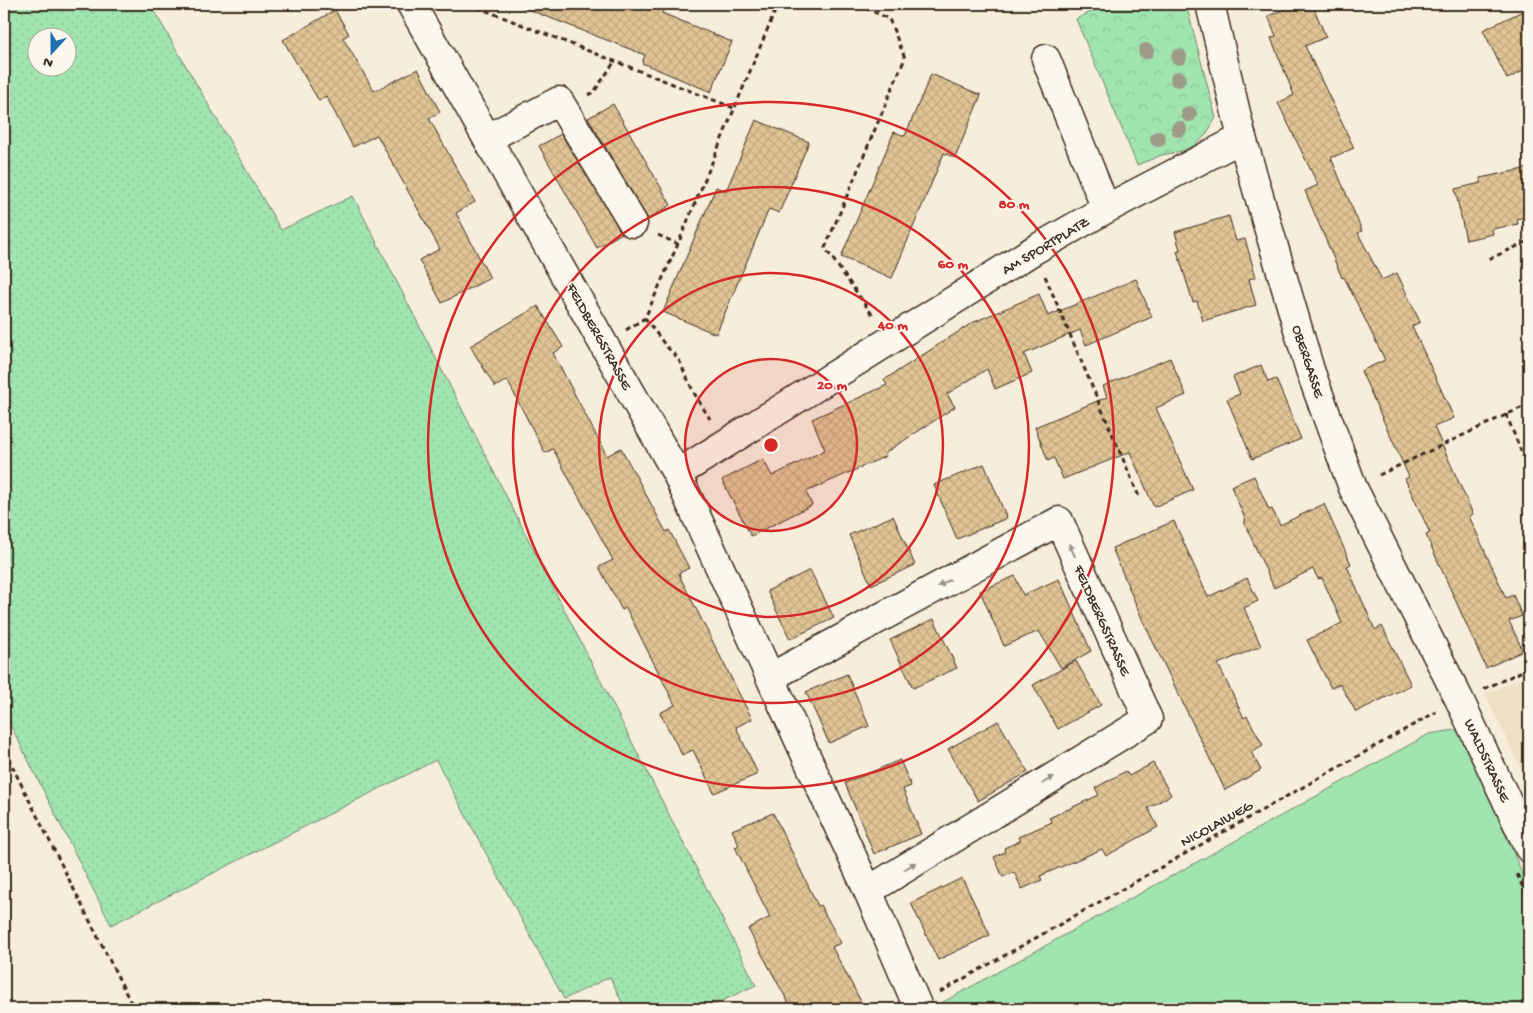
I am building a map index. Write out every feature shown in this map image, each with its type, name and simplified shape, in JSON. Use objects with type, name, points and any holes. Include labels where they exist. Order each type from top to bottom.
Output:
[{"type":"street","name":"FELDBERGSTRASSE","points":[[411,4],[677,474],[868,891],[916,1005]]},
{"type":"street","name":"OBERGASSE","points":[[1210,4],[1242,138],[1310,370],[1353,488],[1459,699]]},
{"type":"street","points":[[1046,59],[1106,209]]},
{"type":"street","points":[[488,138],[559,101],[633,223]]},
{"type":"street","name":"AM SPORTPLATZ","points":[[677,474],[1034,250],[1106,209],[1242,138]]},
{"type":"street","name":"FELDBERGSTRASSE","points":[[771,677],[1059,521],[1148,719],[868,891]]},
{"type":"street","name":"WALDSTRASSE","points":[[1459,699],[1529,848]]},
{"type":"path","points":[[469,4],[734,108]]},
{"type":"path","points":[[604,344],[645,318],[678,244],[778,4]]},
{"type":"path","points":[[857,4],[889,19],[905,58],[825,248],[890,340]]},
{"type":"path","points":[[564,109],[594,92],[615,61]]},
{"type":"path","points":[[1489,258],[1529,241]]},
{"type":"path","points":[[1034,250],[1140,499]]},
{"type":"path","points":[[645,318],[664,345],[678,358],[694,392],[726,444]]},
{"type":"path","points":[[1353,488],[1529,404]]},
{"type":"path","points":[[1506,414],[1529,471]]},
{"type":"path","name":"NICOLAIWEG","points":[[916,1005],[1459,699],[1529,668]]},
{"type":"path","points":[[4,750],[134,1009]]},
{"type":"shaded area","points":[[1529,676],[1529,785],[1485,694]]},
{"type":"green space","points":[[4,4],[150,4],[281,230],[353,196],[756,985],[705,1009],[625,1009],[610,977],[564,999],[436,760],[111,925],[4,712]]},
{"type":"green space","points":[[1107,4],[1186,4],[1216,118],[1205,136],[1195,145],[1137,165],[1076,19]]},
{"type":"green space","points":[[1461,729],[1529,890],[1529,1009],[938,1009],[936,1006],[1429,734]]},
{"type":"building","points":[[518,4],[666,4],[662,13],[732,42],[711,92],[642,63],[645,55]]},
{"type":"building","points":[[1297,4],[1312,4],[1326,37],[1305,46],[1354,148],[1331,158],[1362,231],[1358,233],[1382,280],[1397,273],[1420,322],[1412,326],[1454,418],[1434,427],[1473,514],[1469,516],[1506,598],[1513,595],[1522,616],[1509,621],[1523,651],[1486,668],[1426,535],[1430,533],[1405,479],[1409,477],[1361,371],[1385,360],[1344,277],[1342,278],[1305,191],[1318,185],[1278,103],[1294,95],[1271,38],[1276,36],[1268,16]]},
{"type":"building","points":[[1529,8],[1529,68],[1507,79],[1483,30]]},
{"type":"building","points":[[335,10],[349,34],[343,38],[374,91],[418,69],[440,112],[429,118],[475,202],[456,213],[490,278],[442,303],[419,260],[440,249],[377,135],[353,147],[326,96],[319,101],[283,40]]},
{"type":"building","points":[[931,74],[981,95],[955,158],[944,153],[892,278],[841,257],[894,132],[905,136]]},
{"type":"building","points":[[613,104],[671,205],[648,219],[588,118]]},
{"type":"building","points":[[756,120],[809,142],[779,213],[769,209],[716,334],[663,312],[716,187],[726,191]]},
{"type":"building","points":[[561,134],[622,233],[597,248],[539,146]]},
{"type":"building","points":[[1529,168],[1529,216],[1517,219],[1518,224],[1492,229],[1493,234],[1466,240],[1455,189],[1481,183],[1480,178]]},
{"type":"building","points":[[1229,216],[1236,241],[1245,239],[1256,277],[1249,279],[1256,305],[1203,321],[1197,301],[1193,302],[1177,251],[1180,250],[1175,232]]},
{"type":"building","points":[[1136,279],[1152,317],[1086,345],[1080,330],[1024,354],[1032,373],[995,389],[987,369],[947,394],[955,407],[885,453],[886,456],[806,492],[812,505],[751,536],[722,480],[763,459],[772,476],[825,450],[812,419],[887,385],[884,380],[972,323],[1039,294],[1048,316]]},
{"type":"building","points":[[538,306],[563,347],[553,353],[607,456],[621,448],[666,532],[669,530],[689,568],[679,573],[681,579],[752,719],[736,727],[758,774],[714,793],[693,750],[682,755],[660,713],[675,705],[626,608],[622,610],[599,567],[613,560],[553,449],[545,453],[507,380],[495,387],[470,346]]},
{"type":"building","points":[[1170,358],[1186,395],[1156,408],[1193,490],[1154,507],[1130,452],[1063,479],[1054,458],[1048,461],[1035,427],[1107,397],[1103,386]]},
{"type":"building","points":[[1261,365],[1268,382],[1276,379],[1301,439],[1252,459],[1227,399],[1240,394],[1233,377]]},
{"type":"building","points":[[984,464],[1007,518],[957,539],[934,485]]},
{"type":"building","points":[[1254,476],[1269,510],[1272,509],[1280,525],[1324,504],[1351,564],[1347,566],[1375,630],[1382,626],[1411,685],[1356,712],[1340,684],[1331,688],[1307,640],[1342,623],[1322,578],[1318,579],[1313,569],[1274,588],[1244,522],[1246,521],[1231,486]]},
{"type":"building","points":[[893,516],[915,565],[871,585],[849,535]]},
{"type":"building","points":[[1174,521],[1208,597],[1247,578],[1258,601],[1244,608],[1261,646],[1218,664],[1244,718],[1247,716],[1263,745],[1251,752],[1261,770],[1225,790],[1143,621],[1112,548]]},
{"type":"building","points":[[810,570],[834,618],[790,639],[767,591]]},
{"type":"building","points":[[1015,576],[1023,595],[1059,579],[1091,651],[1061,668],[1039,631],[1004,646],[980,591]]},
{"type":"building","points":[[934,619],[957,668],[913,688],[890,640]]},
{"type":"building","points":[[1076,661],[1101,705],[1058,729],[1033,685]]},
{"type":"building","points":[[847,674],[869,726],[829,743],[806,692]]},
{"type":"building","points":[[998,721],[1028,772],[978,801],[948,749]]},
{"type":"building","points":[[900,760],[911,786],[903,789],[921,834],[874,854],[845,783]]},
{"type":"building","points":[[1153,763],[1171,795],[1148,808],[1158,827],[1106,856],[1102,849],[1040,876],[1042,880],[1022,889],[1014,872],[1003,877],[994,857],[1005,852],[1004,848],[1020,841],[1018,837],[1052,822],[1049,818],[1099,795],[1095,788],[1126,771],[1129,776]]},
{"type":"building","points":[[773,813],[818,906],[820,905],[841,943],[832,947],[865,1009],[792,1009],[748,929],[770,917],[735,847],[739,845],[732,830]]},
{"type":"building","points":[[962,878],[990,935],[938,960],[911,903]]}]
